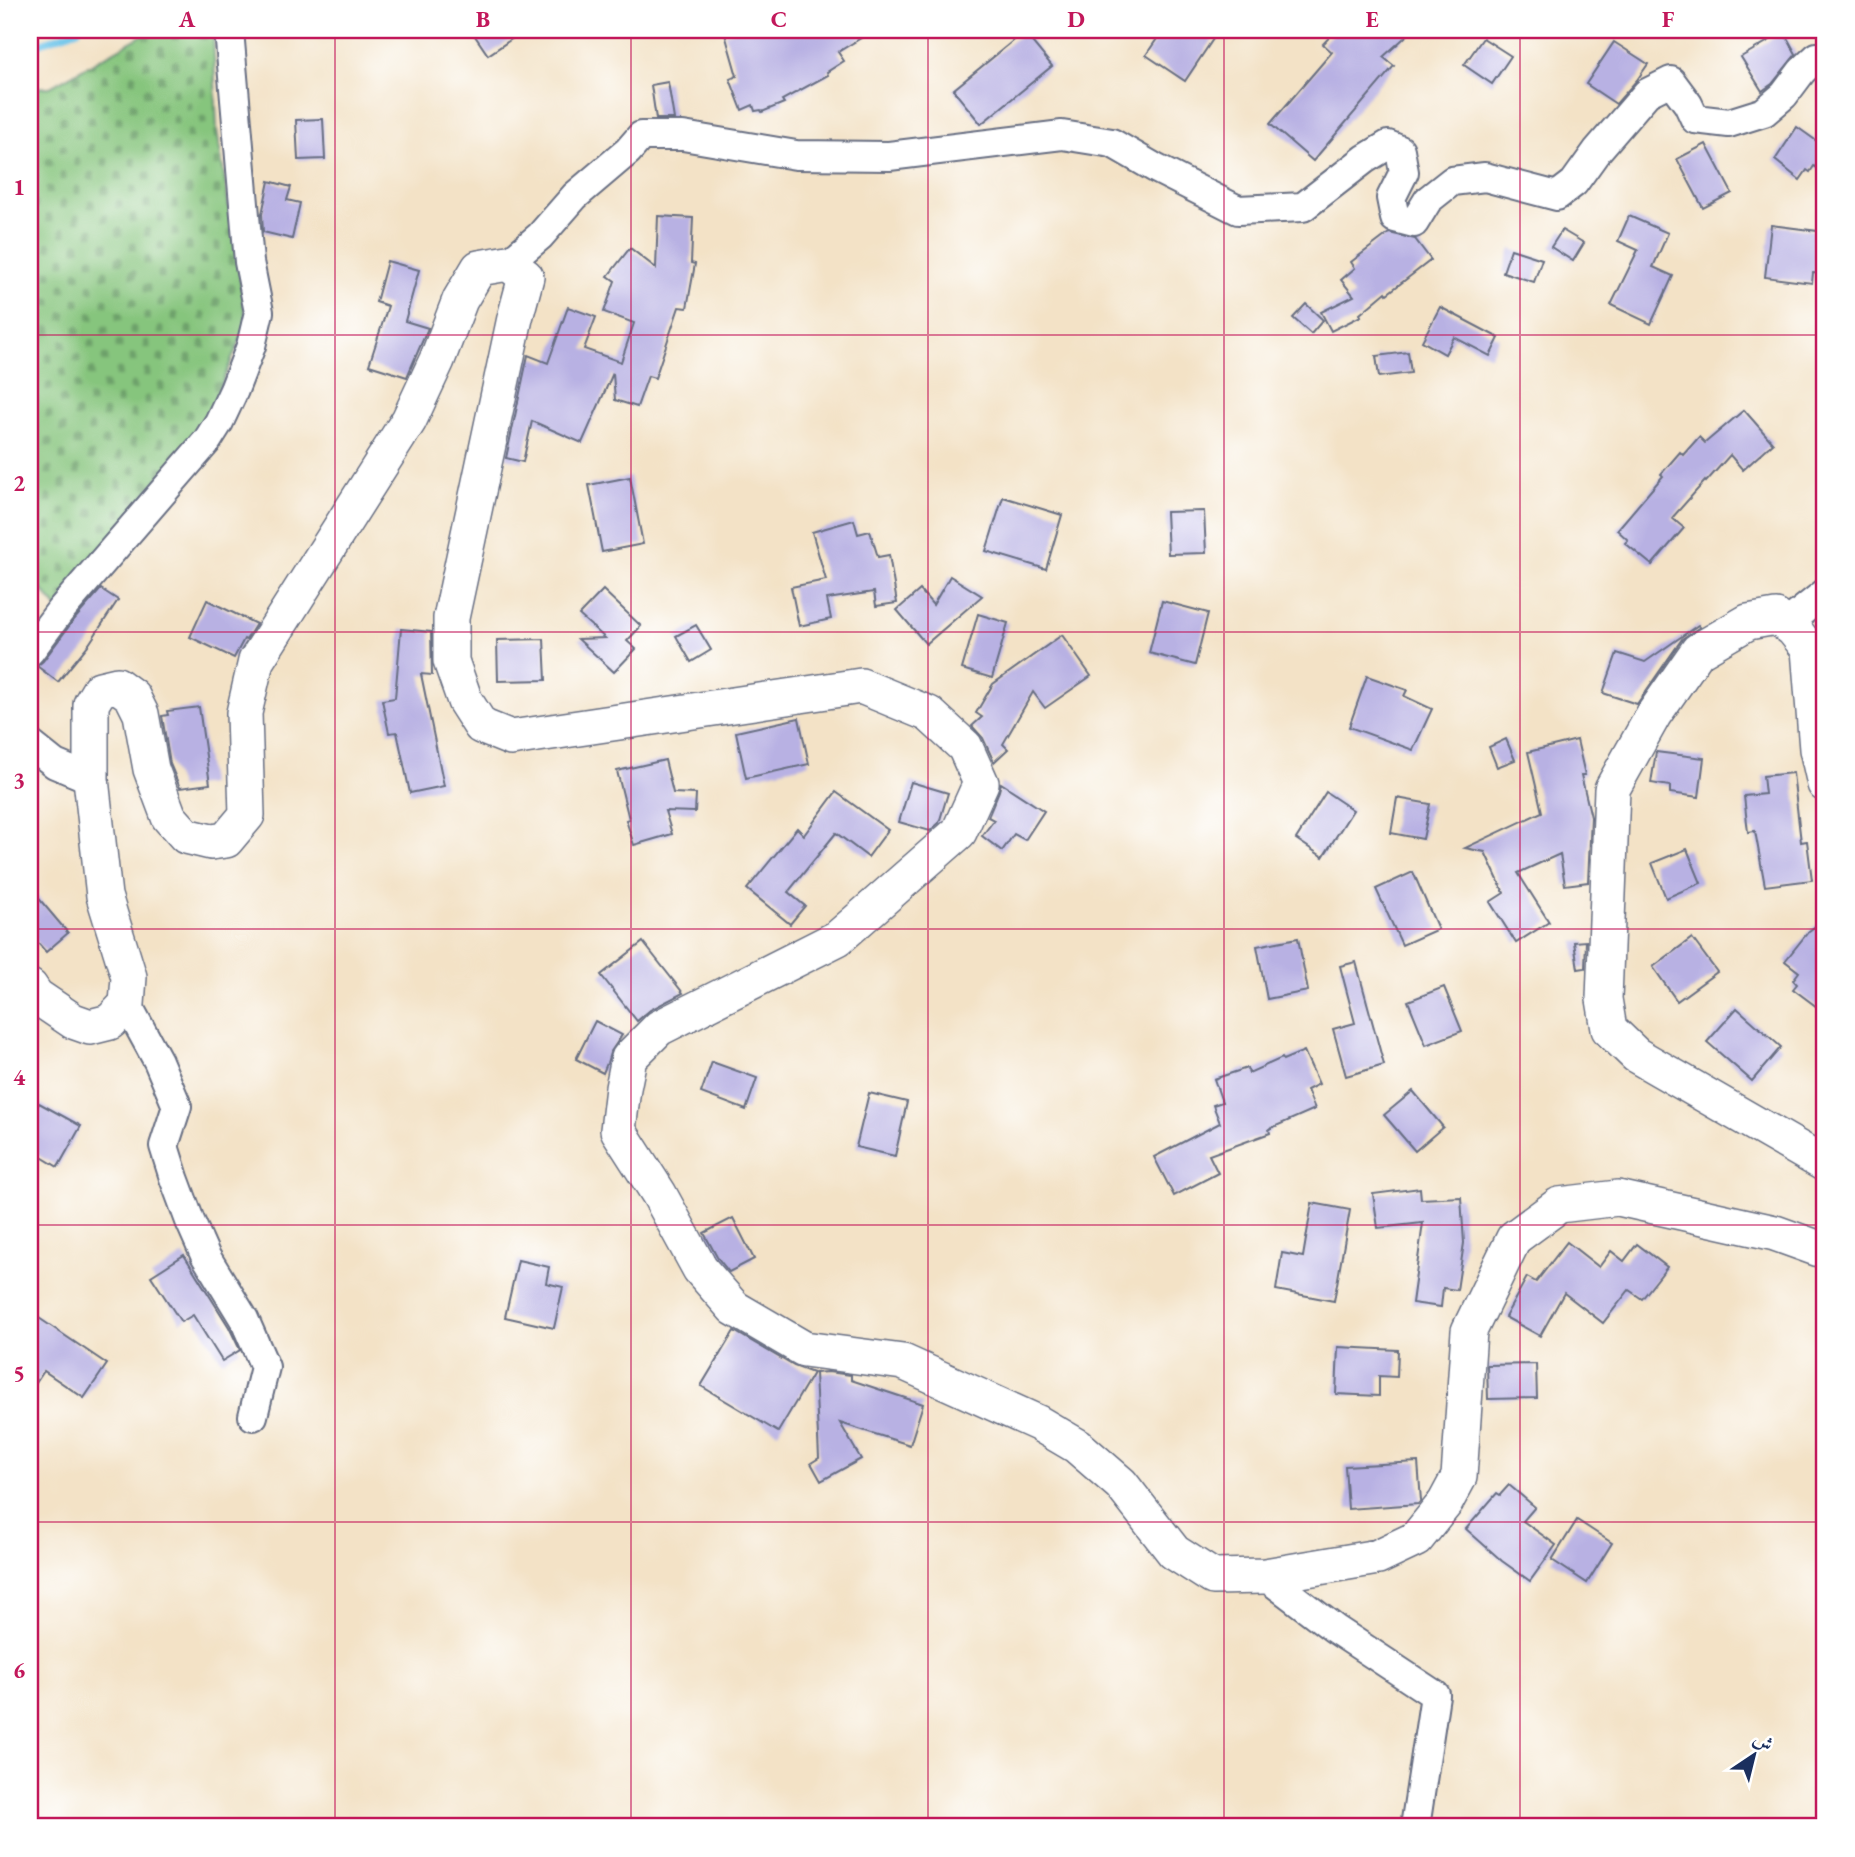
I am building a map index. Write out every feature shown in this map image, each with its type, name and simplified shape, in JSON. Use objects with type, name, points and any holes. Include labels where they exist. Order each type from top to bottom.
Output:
[{"type":"street","points":[[30,651],[60,611],[207,441],[234,390],[251,345],[259,312],[249,262],[229,30]]},
{"type":"street","points":[[253,1416],[265,1367],[244,1318],[205,1255],[190,1222],[164,1146],[177,1105],[158,1061],[127,1004],[129,977],[104,896],[91,779],[92,704],[100,689],[117,685],[132,696],[141,714],[151,769],[169,817],[186,836],[211,842],[226,840],[247,815],[244,713],[256,661],[409,420],[437,360],[460,300],[479,268],[508,263],[540,236],[575,196],[628,151],[641,136],[683,136],[796,155],[888,156],[1062,135],[1112,143],[1238,210],[1303,207],[1365,159],[1388,145],[1400,150],[1404,172],[1391,198],[1395,218],[1414,223],[1427,200],[1452,181],[1485,177],[1557,196],[1574,183],[1597,151],[1647,93],[1671,81],[1695,119],[1729,123],[1764,112],[1784,94],[1816,57],[1825,58]]},
{"type":"street","points":[[508,263],[526,277],[451,618],[451,661],[465,701],[481,726],[511,738],[861,686],[929,714],[965,747],[981,783],[959,832],[838,938],[659,1028],[629,1058],[618,1130],[659,1194],[700,1269],[734,1308],[804,1349],[903,1363],[1038,1423],[1077,1446],[1121,1484],[1174,1552],[1213,1577],[1265,1576],[1378,1557],[1416,1539],[1445,1503],[1459,1477],[1469,1331],[1514,1238],[1559,1205],[1618,1198],[1775,1233],[1825,1251]]},
{"type":"street","points":[[1786,624],[1825,593]]},
{"type":"street","points":[[1825,784],[1817,748],[1808,649],[1793,629],[1776,617],[1748,622],[1698,651],[1654,714],[1612,789],[1604,999],[1609,1029],[1636,1055],[1825,1164]]},
{"type":"street","points":[[30,744],[55,764],[91,779]]},
{"type":"street","points":[[30,988],[36,996],[73,1021],[90,1027],[110,1022],[127,1004]]},
{"type":"street","points":[[1265,1576],[1335,1629],[1435,1695],[1415,1827]]},
{"type":"green space","points":[[152,30],[213,30],[217,130],[247,324],[207,418],[100,550],[60,611],[30,576],[30,88],[50,87]]},
{"type":"building","points":[[471,30],[525,30],[488,55]]},
{"type":"building","points":[[738,30],[874,30],[838,52],[844,61],[827,72],[828,75],[782,100],[784,103],[762,112],[755,111],[753,105],[742,110],[730,79],[737,76],[725,34]]},
{"type":"building","points":[[1163,30],[1219,30],[1185,81],[1146,55]]},
{"type":"building","points":[[1336,30],[1413,30],[1383,57],[1394,66],[1313,161],[1270,124],[1332,52],[1323,44]]},
{"type":"building","points":[[1024,32],[1052,66],[981,124],[953,90]]},
{"type":"building","points":[[1784,32],[1796,54],[1772,84],[1762,91],[1741,57]]},
{"type":"building","points":[[1483,38],[1511,56],[1492,84],[1464,65]]},
{"type":"building","points":[[1614,42],[1648,64],[1616,104],[1586,84]]},
{"type":"building","points":[[668,82],[674,119],[656,119],[651,85]]},
{"type":"building","points":[[323,119],[325,159],[298,160],[296,120]]},
{"type":"building","points":[[1797,127],[1825,147],[1825,173],[1814,166],[1810,172],[1807,170],[1800,180],[1775,160]]},
{"type":"building","points":[[1706,144],[1732,193],[1703,208],[1677,159]]},
{"type":"building","points":[[269,181],[291,187],[287,200],[300,203],[292,239],[263,232],[262,214]]},
{"type":"building","points":[[658,216],[693,218],[691,263],[695,264],[687,308],[679,307],[655,378],[648,376],[637,407],[615,400],[613,373],[582,443],[532,421],[523,462],[506,458],[528,355],[548,363],[568,307],[596,317],[584,349],[621,362],[634,323],[604,312],[615,281],[608,276],[630,248],[656,268]]},
{"type":"building","points":[[1629,216],[1668,233],[1653,267],[1673,276],[1651,324],[1611,305],[1638,250],[1618,241]]},
{"type":"building","points":[[1771,225],[1825,232],[1825,274],[1813,273],[1812,283],[1765,277]]},
{"type":"building","points":[[1562,230],[1584,243],[1573,261],[1551,247]]},
{"type":"building","points":[[1389,233],[1415,239],[1431,260],[1387,294],[1386,292],[1360,314],[1361,316],[1331,331],[1321,312],[1354,296],[1341,280],[1355,268],[1351,262]]},
{"type":"building","points":[[1511,249],[1542,259],[1534,282],[1503,272]]},
{"type":"building","points":[[387,261],[419,270],[405,321],[428,328],[407,377],[369,365],[388,306],[376,302]]},
{"type":"building","points":[[1306,304],[1323,320],[1311,334],[1293,318]]},
{"type":"building","points":[[1440,307],[1499,338],[1490,356],[1454,337],[1445,354],[1422,341]]},
{"type":"building","points":[[1408,352],[1411,373],[1379,377],[1376,356]]},
{"type":"building","points":[[1744,410],[1773,443],[1743,470],[1730,455],[1672,518],[1684,528],[1652,565],[1625,543],[1628,540],[1617,530],[1680,452],[1683,455],[1699,437],[1705,443]]},
{"type":"building","points":[[630,477],[643,544],[602,552],[589,485]]},
{"type":"building","points":[[1003,497],[1062,515],[1046,569],[986,551]]},
{"type":"building","points":[[1204,511],[1206,553],[1168,554],[1166,512]]},
{"type":"building","points":[[854,520],[858,534],[870,531],[878,557],[889,555],[897,603],[876,606],[874,592],[827,599],[831,619],[799,626],[791,587],[826,580],[812,532]]},
{"type":"building","points":[[950,576],[982,596],[926,644],[897,610],[920,590],[933,605]]},
{"type":"building","points":[[101,589],[118,600],[89,644],[58,682],[37,666]]},
{"type":"building","points":[[603,590],[641,626],[627,641],[636,649],[614,672],[578,639],[605,638],[579,615]]},
{"type":"building","points":[[207,600],[256,624],[234,658],[190,637]]},
{"type":"building","points":[[1162,601],[1208,613],[1195,665],[1149,653]]},
{"type":"building","points":[[978,614],[1008,623],[992,678],[962,669]]},
{"type":"building","points":[[696,625],[711,650],[691,662],[676,636]]},
{"type":"building","points":[[1698,625],[1700,627],[1682,639],[1637,704],[1603,693],[1617,653],[1645,662]]},
{"type":"building","points":[[401,629],[431,632],[432,675],[421,674],[444,786],[410,793],[397,732],[389,733],[382,700],[395,698]]},
{"type":"building","points":[[1062,635],[1091,676],[1045,708],[1033,692],[1003,744],[1008,749],[994,762],[983,738],[972,726],[982,717],[976,713],[993,684]]},
{"type":"building","points":[[544,639],[546,680],[498,681],[497,640]]},
{"type":"building","points":[[1367,676],[1407,690],[1404,696],[1432,709],[1413,750],[1349,727]]},
{"type":"building","points":[[199,707],[210,784],[180,788],[170,764],[162,716],[168,715],[167,711]]},
{"type":"building","points":[[799,718],[809,764],[746,778],[736,732]]},
{"type":"building","points":[[1506,739],[1515,760],[1497,767],[1489,747]]},
{"type":"building","points":[[1577,740],[1585,775],[1581,775],[1591,817],[1588,882],[1565,885],[1560,854],[1518,873],[1549,922],[1516,943],[1490,902],[1504,893],[1485,852],[1465,848],[1542,812],[1528,752]]},
{"type":"building","points":[[1656,752],[1704,758],[1699,797],[1670,793],[1670,786],[1651,783]]},
{"type":"building","points":[[665,760],[673,793],[696,794],[695,812],[665,811],[672,834],[634,845],[626,820],[629,819],[617,771]]},
{"type":"building","points":[[1793,773],[1801,842],[1807,841],[1812,880],[1765,886],[1755,831],[1748,832],[1744,796],[1765,794],[1763,776]]},
{"type":"building","points":[[911,782],[948,793],[939,823],[930,831],[899,822]]},
{"type":"building","points":[[1001,783],[1044,811],[1025,840],[1014,834],[1002,851],[982,836],[994,820],[988,817]]},
{"type":"building","points":[[836,792],[888,830],[868,857],[836,833],[788,892],[805,906],[790,924],[747,889],[797,828],[804,835]]},
{"type":"building","points":[[1326,792],[1353,810],[1323,857],[1296,839]]},
{"type":"building","points":[[1397,798],[1430,804],[1423,839],[1391,833]]},
{"type":"building","points":[[1687,849],[1701,883],[1666,898],[1652,863]]},
{"type":"building","points":[[1413,872],[1438,929],[1402,945],[1376,889]]},
{"type":"building","points":[[30,888],[68,933],[46,952],[30,934]]},
{"type":"building","points":[[1825,919],[1825,1013],[1793,989],[1797,984],[1793,980],[1799,972],[1785,961],[1809,931]]},
{"type":"building","points":[[1298,938],[1308,991],[1267,999],[1257,946]]},
{"type":"building","points":[[1692,938],[1717,972],[1677,1001],[1653,967]]},
{"type":"building","points":[[1586,941],[1585,968],[1578,969],[1574,942]]},
{"type":"building","points":[[643,942],[683,993],[650,1010],[637,1021],[601,975]]},
{"type":"building","points":[[1356,962],[1384,1065],[1346,1076],[1333,1029],[1355,1023],[1340,966]]},
{"type":"building","points":[[1444,987],[1462,1031],[1426,1045],[1408,1001]]},
{"type":"building","points":[[1737,1008],[1781,1047],[1752,1081],[1707,1042]]},
{"type":"building","points":[[595,1021],[622,1035],[610,1053],[603,1073],[576,1059]]},
{"type":"building","points":[[1304,1051],[1319,1084],[1307,1090],[1315,1109],[1269,1129],[1270,1133],[1209,1155],[1218,1173],[1174,1196],[1154,1157],[1220,1123],[1213,1105],[1222,1102],[1214,1079],[1247,1068],[1249,1073]]},
{"type":"building","points":[[712,1062],[757,1078],[746,1110],[701,1093]]},
{"type":"building","points":[[1413,1091],[1443,1127],[1415,1151],[1384,1115]]},
{"type":"building","points":[[869,1093],[907,1102],[895,1156],[856,1147]]},
{"type":"building","points":[[39,1103],[81,1126],[58,1167],[30,1150],[30,1120]]},
{"type":"building","points":[[1420,1188],[1421,1199],[1461,1197],[1464,1243],[1457,1290],[1443,1288],[1441,1307],[1412,1303],[1423,1223],[1378,1228],[1373,1194]]},
{"type":"building","points":[[1312,1203],[1350,1210],[1334,1301],[1276,1290],[1282,1253],[1303,1257]]},
{"type":"building","points":[[733,1218],[754,1259],[729,1272],[704,1233]]},
{"type":"building","points":[[1567,1242],[1599,1267],[1611,1251],[1624,1261],[1637,1244],[1667,1267],[1642,1299],[1629,1290],[1603,1323],[1564,1293],[1540,1336],[1505,1317],[1527,1277],[1536,1282]]},
{"type":"building","points":[[184,1255],[229,1327],[240,1350],[222,1361],[193,1315],[181,1322],[151,1276]]},
{"type":"building","points":[[518,1260],[549,1267],[546,1283],[563,1287],[554,1328],[505,1317]]},
{"type":"building","points":[[30,1312],[107,1364],[84,1398],[44,1371],[30,1392]]},
{"type":"building","points":[[734,1331],[794,1366],[813,1373],[778,1432],[701,1386]]},
{"type":"building","points":[[1338,1347],[1398,1350],[1397,1377],[1379,1376],[1379,1396],[1336,1394]]},
{"type":"building","points":[[1536,1364],[1537,1398],[1488,1399],[1487,1365]]},
{"type":"building","points":[[815,1373],[851,1375],[851,1380],[923,1404],[910,1445],[840,1423],[861,1459],[821,1481],[811,1463],[819,1458]]},
{"type":"building","points":[[1418,1462],[1421,1501],[1418,1504],[1348,1509],[1345,1466]]},
{"type":"building","points":[[1509,1485],[1535,1507],[1523,1521],[1556,1545],[1530,1581],[1502,1561],[1466,1529],[1497,1493],[1500,1495]]},
{"type":"building","points":[[1577,1520],[1612,1543],[1587,1583],[1552,1560]]},
{"type":"waterway","points":[[30,47],[78,30]]}]
